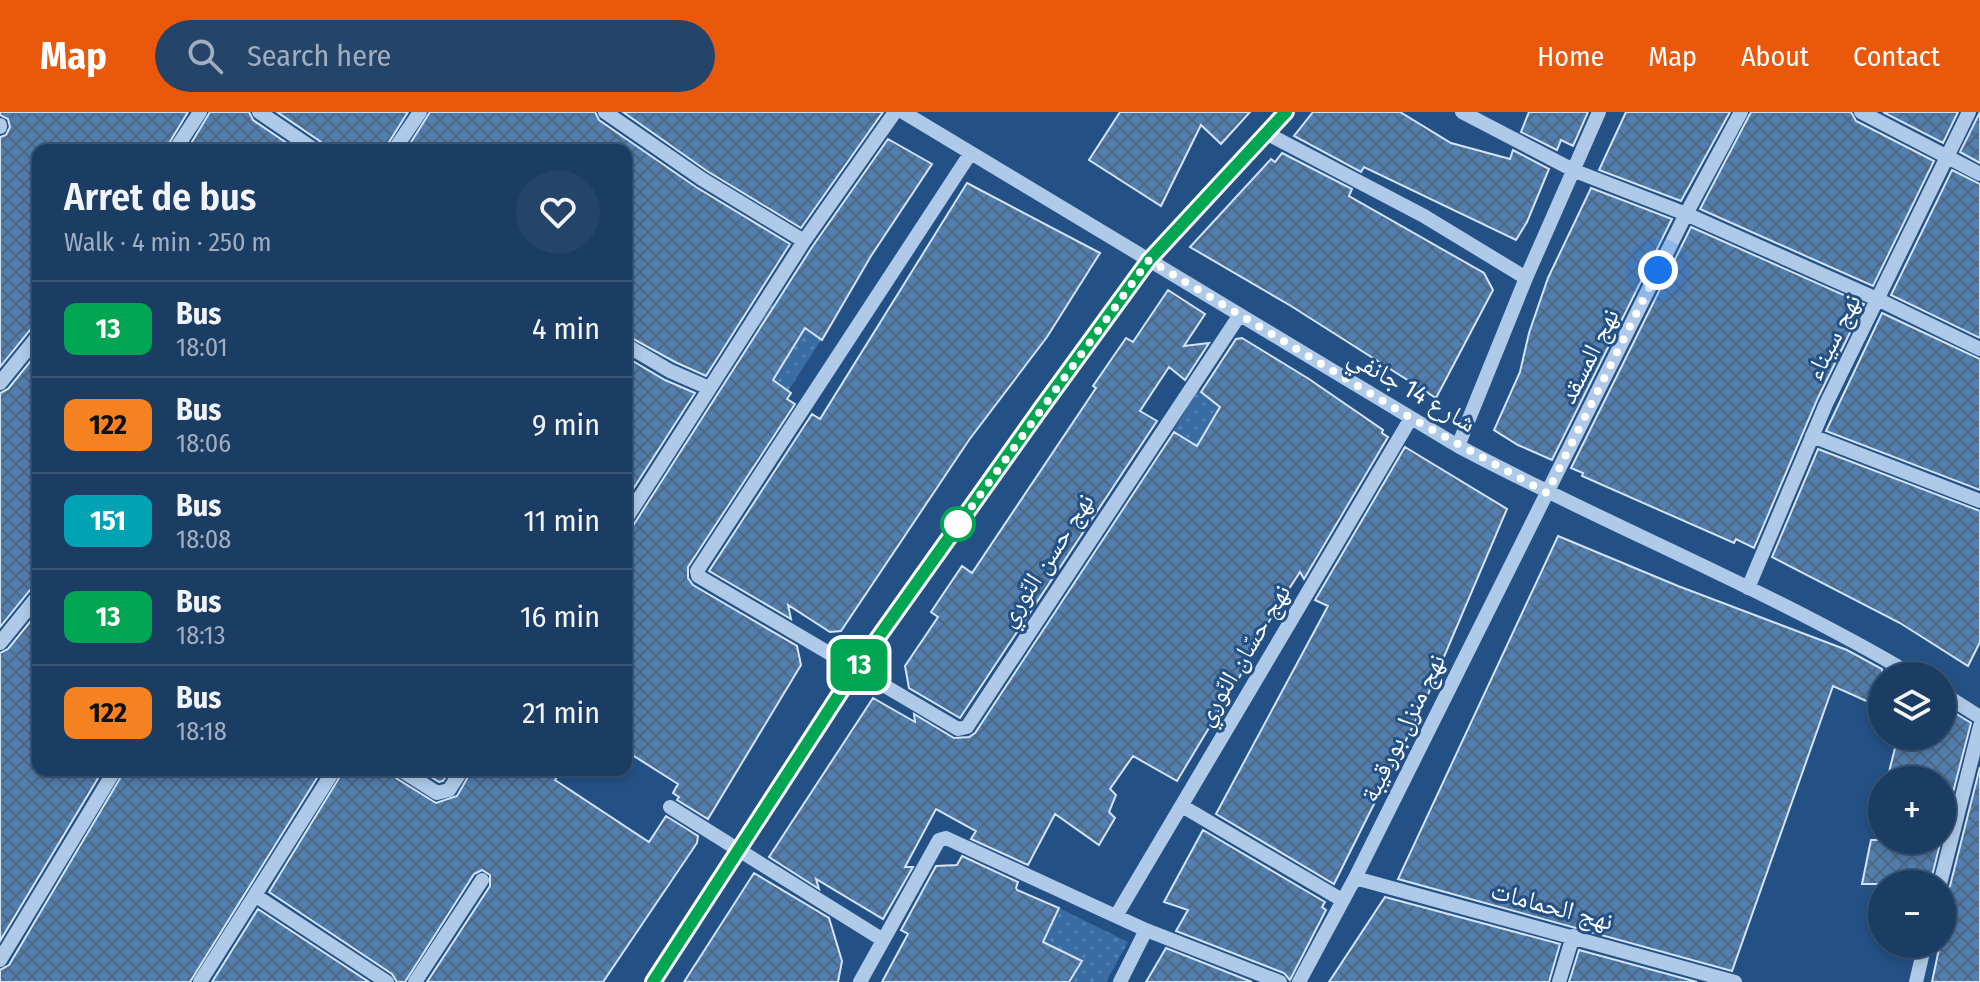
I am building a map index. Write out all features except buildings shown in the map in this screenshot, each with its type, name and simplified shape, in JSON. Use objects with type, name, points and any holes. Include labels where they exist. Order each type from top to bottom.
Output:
[{"type":"street","points":[[179,144],[200,112]]},
{"type":"street","points":[[259,112],[306,144]]},
{"type":"street","points":[[398,144],[420,112]]},
{"type":"street","points":[[605,112],[702,179],[804,241]]},
{"type":"street","points":[[632,510],[804,241],[895,112]]},
{"type":"street","name":"شارع 14 جانفي","points":[[903,112],[1458,446],[1547,493],[1825,625],[1890,662]]},
{"type":"street","points":[[653,982],[855,670],[1149,260],[1286,112]]},
{"type":"street","points":[[1462,112],[1575,171],[1686,214],[1980,349]]},
{"type":"street","points":[[1458,446],[1526,278],[1599,112]]},
{"type":"street","name":"نهج المسقد","points":[[1547,493],[1686,214],[1741,112]]},
{"type":"street","points":[[1861,112],[1980,174]]},
{"type":"street","name":"نهج سيناء","points":[[1748,588],[1812,436],[1969,112]]},
{"type":"street","points":[[1266,133],[1424,216],[1526,278]]},
{"type":"street","points":[[855,670],[698,576],[697,571],[970,154]]},
{"type":"street","name":"نهج حسن النّوري","points":[[855,670],[958,729],[967,727],[1239,316]]},
{"type":"street","points":[[0,383],[32,343]]},
{"type":"street","points":[[632,349],[670,371],[709,388]]},
{"type":"street","name":"نهج حسّان النّوري","points":[[1116,916],[1411,418]]},
{"type":"street","points":[[1812,436],[1980,501]]},
{"type":"street","name":"نهج منزل بورقيبة","points":[[1299,982],[1355,878],[1547,493]]},
{"type":"street","points":[[0,643],[32,603]]},
{"type":"street","points":[[1956,702],[1980,717]]},
{"type":"street","points":[[1944,870],[1980,726]]},
{"type":"street","points":[[0,960],[111,776]]},
{"type":"street","points":[[200,982],[330,776]]},
{"type":"street","points":[[410,776],[437,793],[449,790],[458,776]]},
{"type":"street","points":[[1182,806],[1342,900]]},
{"type":"street","points":[[670,807],[883,940]]},
{"type":"street","points":[[860,982],[939,840],[943,838],[1146,930],[1280,982]]},
{"type":"street","name":"نهج الحمامات","points":[[1355,878],[1735,982]]},
{"type":"street","points":[[415,982],[482,880]]},
{"type":"street","points":[[256,896],[387,982]]},
{"type":"street","points":[[1120,982],[1146,930]]},
{"type":"street","points":[[1559,982],[1573,936]]},
{"type":"street","points":[[1916,982],[1922,958]]},
{"type":"shaded area","points":[[771,304],[821,340],[788,391],[773,380],[793,348],[757,325]]},
{"type":"shaded area","points":[[1198,390],[1220,407],[1211,424],[1259,484],[1173,431]]},
{"type":"shaded area","points":[[1059,908],[1128,942],[1106,982],[1069,982],[1081,961],[1043,942]]},
{"type":"bus line","name":"13","points":[[653,982],[855,670],[1042,407],[1149,260],[1286,112]]},
{"type":"route","points":[[958,524],[957,527],[1149,260],[1458,446],[1547,493],[1658,270]]}]
